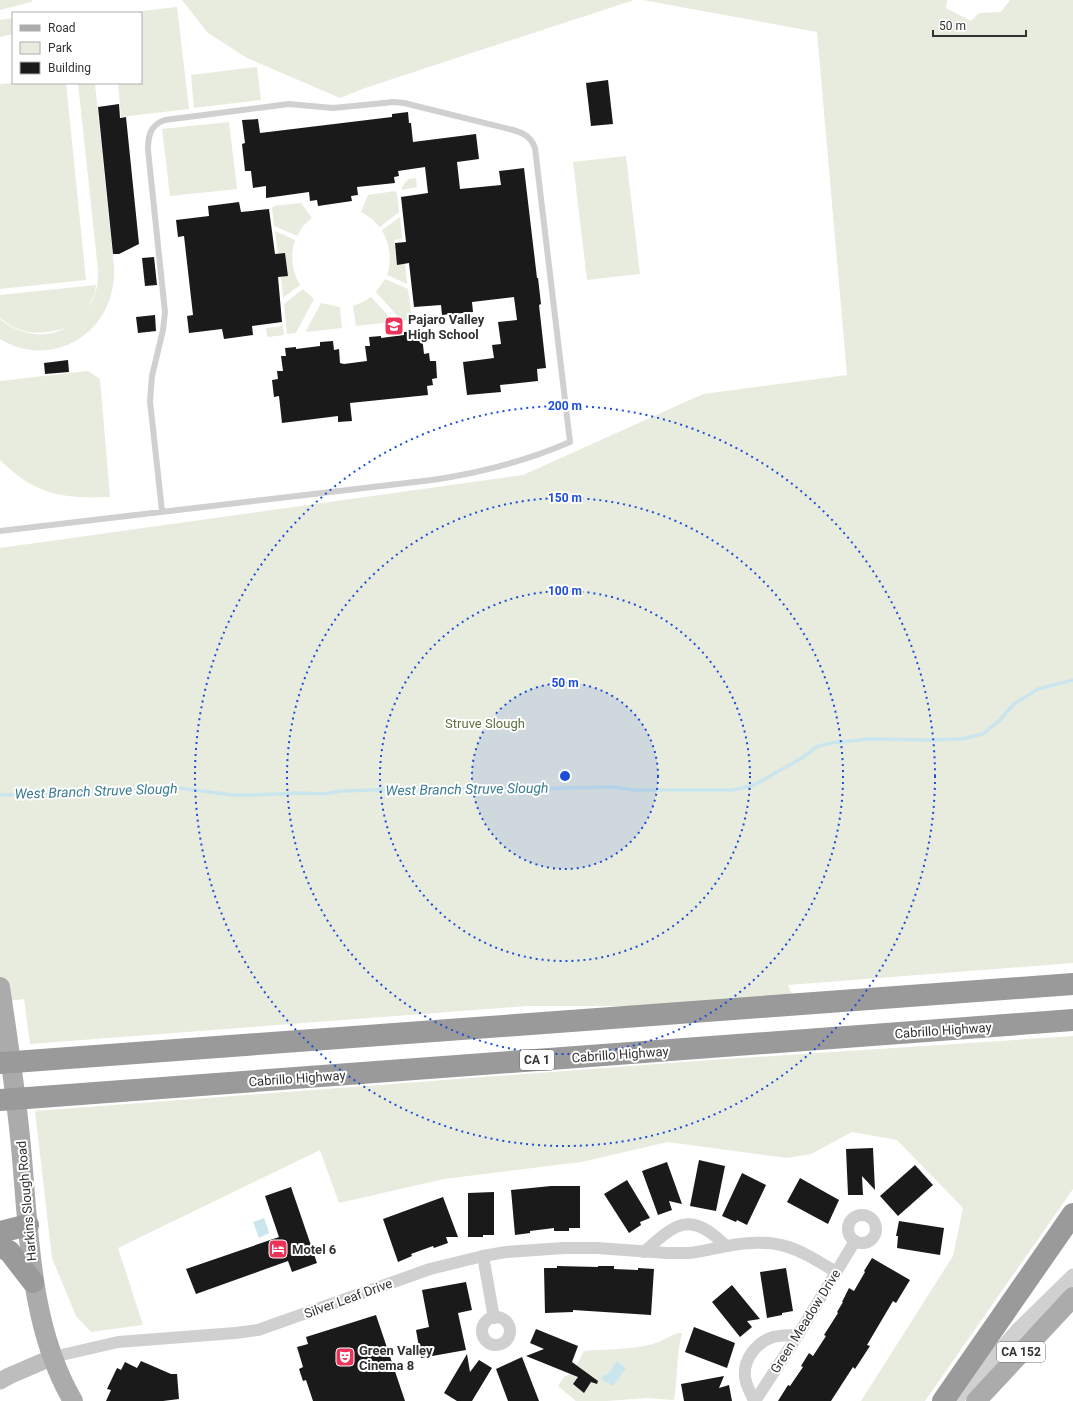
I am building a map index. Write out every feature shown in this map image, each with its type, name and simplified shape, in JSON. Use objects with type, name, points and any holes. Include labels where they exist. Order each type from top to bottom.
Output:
[{"type":"highway","points":[[0,1063],[1073,984]]},
{"type":"highway","name":"Cabrillo Highway","points":[[0,1100],[1073,1020]]},
{"type":"highway","points":[[943,1401],[1073,1214]]},
{"type":"highway","points":[[0,1232],[28,1225]]},
{"type":"highway","points":[[0,1247],[9,1251],[34,1282]]},
{"type":"main road","name":"Harkins Slough Road","points":[[0,987],[21,1145],[34,1282],[52,1357],[73,1401]]},
{"type":"main road","name":"CA 152","points":[[976,1401],[1071,1299]]},
{"type":"main road","points":[[0,1381],[52,1357]]},
{"type":"street","points":[[644,1252],[670,1229],[684,1224],[702,1227],[726,1246]]},
{"type":"street","name":"Green Meadow Drive","points":[[754,1401],[798,1335],[855,1241]]},
{"type":"street","name":"Silver Leaf Drive","points":[[52,1357],[118,1342],[258,1330],[430,1269],[506,1252],[564,1248],[597,1248],[644,1252],[698,1253],[726,1246],[756,1242],[779,1244],[801,1251],[836,1272]]},
{"type":"street","points":[[483,1256],[494,1318]]},
{"type":"street","points":[[955,1401],[1019,1329],[1073,1276]]},
{"type":"street","points":[[754,1401],[745,1376],[745,1368],[752,1353],[758,1346],[772,1338],[798,1335]]},
{"type":"lane","points":[[0,531],[449,478],[512,463],[570,442],[535,148],[529,137],[513,130],[404,103],[394,102],[332,108],[289,104],[165,120],[154,126],[148,138],[148,150],[165,321],[152,376],[150,401],[162,511]]},
{"type":"green space","points":[[0,0],[33,0],[31,2],[0,10]]},
{"type":"green space","points":[[182,0],[634,0],[365,88],[340,98],[247,58],[208,33]]},
{"type":"green space","name":"Struve Slough","points":[[643,0],[947,0],[946,8],[971,21],[979,13],[1001,12],[1010,0],[1073,0],[1073,963],[788,985],[796,1003],[715,1006],[527,1006],[30,1044],[24,999],[0,1002],[0,548],[523,475],[703,394],[847,375],[817,32]]},
{"type":"green space","points":[[177,7],[189,109],[121,117],[118,84],[142,84],[142,12],[134,12]]},
{"type":"green space","points":[[12,18],[12,34],[0,37],[0,20]]},
{"type":"green space","points":[[257,67],[261,100],[194,108],[191,75]]},
{"type":"green space","points":[[0,84],[66,84],[86,280],[0,289]]},
{"type":"green space","points":[[78,84],[95,84],[114,268],[112,290],[105,310],[94,326],[79,339],[61,347],[41,351],[21,348],[0,339],[0,319],[7,324],[23,332],[31,334],[49,334],[65,328],[39,333],[23,331],[8,324],[0,318],[0,295],[96,285],[95,292],[98,280]]},
{"type":"green space","points":[[229,122],[237,189],[170,196],[162,129]]},
{"type":"green space","points":[[626,156],[640,274],[587,280],[573,162]]},
{"type":"green space","points":[[416,178],[417,187],[402,190],[402,187],[408,179]]},
{"type":"green space","points":[[395,191],[397,193],[399,212],[380,227],[371,218],[361,212],[368,195]]},
{"type":"green space","points":[[301,203],[312,218],[303,226],[297,236],[274,226],[272,208],[274,206]]},
{"type":"green space","points":[[400,217],[402,239],[394,240],[397,262],[405,262],[407,284],[387,275],[390,258],[387,241],[382,230]]},
{"type":"green space","points":[[275,231],[295,240],[292,258],[295,274],[300,285],[283,298],[281,277],[288,275],[285,253],[278,254]]},
{"type":"green space","points":[[385,279],[408,289],[412,320],[402,321],[376,292]]},
{"type":"green space","points":[[303,289],[314,299],[296,333],[287,334],[284,304]]},
{"type":"green space","points":[[371,297],[392,320],[392,322],[356,326],[353,306]]},
{"type":"green space","points":[[321,303],[340,307],[342,328],[306,332],[306,331]]},
{"type":"green space","points":[[283,326],[284,335],[268,337],[267,328]]},
{"type":"green space","points":[[88,371],[100,379],[110,497],[77,497],[38,488],[25,481],[0,460],[0,381]]},
{"type":"green space","points":[[1073,1036],[1073,1189],[925,1401],[861,1401],[953,1256],[963,1208],[897,1140],[852,1132],[811,1154],[787,1158],[668,1142],[581,1162],[444,1179],[339,1203],[320,1150],[118,1248],[143,1325],[91,1332],[76,1316],[52,1258],[35,1111],[697,1061]]},
{"type":"green space","points":[[682,1333],[674,1400],[647,1398],[606,1401],[576,1401],[558,1386],[564,1377],[571,1373],[584,1351],[645,1346],[657,1343]]},
{"type":"water","points":[[264,1218],[269,1233],[259,1238],[253,1222]]},
{"type":"water","points":[[617,1361],[626,1368],[613,1386],[601,1379],[605,1374],[607,1375]]},
{"type":"building","points":[[608,80],[613,124],[591,126],[586,83]]},
{"type":"building","points":[[119,104],[120,118],[126,117],[139,244],[119,254],[113,254],[98,107]]},
{"type":"building","points":[[408,112],[413,142],[476,134],[479,159],[457,162],[460,189],[501,185],[499,171],[524,168],[541,304],[539,305],[546,368],[537,369],[538,381],[500,385],[501,392],[467,395],[463,362],[494,358],[492,345],[501,344],[498,322],[517,320],[514,297],[472,302],[473,312],[442,315],[441,305],[414,307],[409,263],[397,265],[395,243],[406,242],[401,197],[428,193],[425,167],[398,171],[399,176],[394,177],[395,183],[357,187],[358,195],[351,196],[352,201],[318,206],[317,200],[310,201],[309,192],[266,198],[266,186],[253,188],[251,171],[245,171],[242,144],[245,143],[242,120],[258,119],[260,133],[392,117],[392,114]]},
{"type":"building","points":[[239,202],[241,212],[269,209],[275,254],[285,253],[288,276],[278,277],[282,322],[252,326],[253,335],[224,339],[222,329],[189,333],[187,316],[193,315],[184,236],[178,237],[176,220],[209,216],[208,206]]},
{"type":"building","points":[[154,257],[157,285],[145,286],[142,258]]},
{"type":"building","points":[[155,315],[156,331],[138,333],[136,317]]},
{"type":"building","points":[[418,331],[419,336],[422,336],[424,354],[429,353],[430,361],[436,361],[437,378],[432,379],[433,385],[427,386],[428,395],[350,403],[352,421],[338,422],[338,416],[282,423],[279,396],[274,397],[272,380],[278,379],[277,371],[283,371],[281,356],[286,356],[285,348],[296,347],[296,349],[320,346],[320,342],[333,341],[334,350],[339,349],[340,363],[344,364],[367,361],[365,346],[370,346],[369,337],[381,336],[381,338],[404,335],[404,332]]},
{"type":"building","points":[[68,360],[69,372],[45,374],[44,363]]},
{"type":"building","points":[[873,1148],[875,1190],[862,1176],[863,1195],[848,1195],[846,1149]]},
{"type":"building","points":[[699,1160],[725,1166],[716,1211],[690,1206]]},
{"type":"building","points":[[667,1162],[682,1204],[669,1201],[672,1210],[658,1215],[642,1171]]},
{"type":"building","points":[[915,1165],[933,1185],[898,1216],[880,1196]]},
{"type":"building","points":[[742,1173],[766,1185],[747,1225],[737,1220],[736,1222],[722,1216]]},
{"type":"building","points":[[800,1178],[839,1200],[828,1224],[787,1202]]},
{"type":"building","points":[[627,1180],[650,1218],[640,1222],[641,1225],[629,1233],[604,1194]]},
{"type":"building","points":[[551,1186],[580,1186],[580,1228],[569,1228],[569,1231],[554,1231],[554,1228],[530,1231],[530,1233],[515,1235],[511,1190]]},
{"type":"building","name":"Motel 6","points":[[291,1187],[317,1263],[292,1272],[288,1261],[196,1294],[186,1269],[279,1237],[265,1196]]},
{"type":"building","points":[[494,1192],[494,1235],[468,1237],[468,1193]]},
{"type":"building","points":[[443,1197],[458,1237],[446,1237],[448,1243],[434,1248],[433,1246],[411,1254],[412,1256],[398,1262],[383,1219]]},
{"type":"building","points":[[899,1221],[944,1228],[940,1255],[897,1248],[898,1236],[896,1236]]},
{"type":"building","points":[[872,1258],[910,1280],[896,1303],[893,1301],[867,1345],[870,1346],[855,1369],[853,1367],[831,1401],[778,1401],[788,1385],[790,1386],[803,1367],[801,1366],[809,1353],[813,1356],[826,1336],[824,1335],[838,1313],[837,1312],[849,1288],[854,1291]]},
{"type":"building","points":[[557,1266],[614,1266],[614,1269],[654,1269],[651,1315],[573,1310],[573,1312],[545,1313],[544,1268],[557,1268]]},
{"type":"building","points":[[786,1268],[793,1311],[767,1318],[760,1272]]},
{"type":"building","points":[[466,1282],[472,1310],[458,1313],[466,1350],[421,1358],[416,1330],[429,1327],[422,1290]]},
{"type":"building","points":[[732,1285],[760,1319],[747,1321],[752,1327],[740,1337],[712,1302]]},
{"type":"building","name":"Green Valley Cinema 8","points":[[376,1315],[405,1401],[313,1401],[306,1380],[303,1381],[299,1369],[303,1367],[297,1347],[308,1344],[306,1337]]},
{"type":"building","points":[[694,1327],[735,1343],[727,1368],[685,1352]]},
{"type":"building","points":[[536,1329],[578,1346],[572,1362],[598,1381],[597,1384],[591,1382],[584,1393],[573,1384],[578,1377],[526,1356],[544,1349],[530,1343]]},
{"type":"building","points":[[467,1354],[470,1372],[479,1360],[492,1368],[472,1401],[457,1401],[444,1393]]},
{"type":"building","points":[[522,1357],[539,1401],[508,1401],[496,1369]]},
{"type":"building","points":[[141,1361],[171,1374],[177,1374],[179,1399],[163,1401],[106,1401],[111,1390],[107,1389],[117,1368],[121,1370],[125,1362],[137,1368]]},
{"type":"building","points":[[724,1376],[719,1388],[729,1385],[732,1401],[684,1401],[681,1384]]},
{"type":"waterway","name":"West Branch Struve Slough","points":[[0,795],[118,792],[172,787],[232,795],[300,793],[323,794],[342,791],[401,789],[505,789],[525,791],[561,788],[614,787],[634,790],[733,790],[754,785],[802,758],[816,747],[831,743],[869,739],[961,739],[983,734],[1000,720],[1014,704],[1038,689],[1073,680]]},
{"type":"place","name":"Pajaro Valley High School","points":[[394,326]]},
{"type":"place","name":"Motel 6","points":[[278,1249]]},
{"type":"place","name":"Green Valley Cinema 8","points":[[345,1357]]}]
